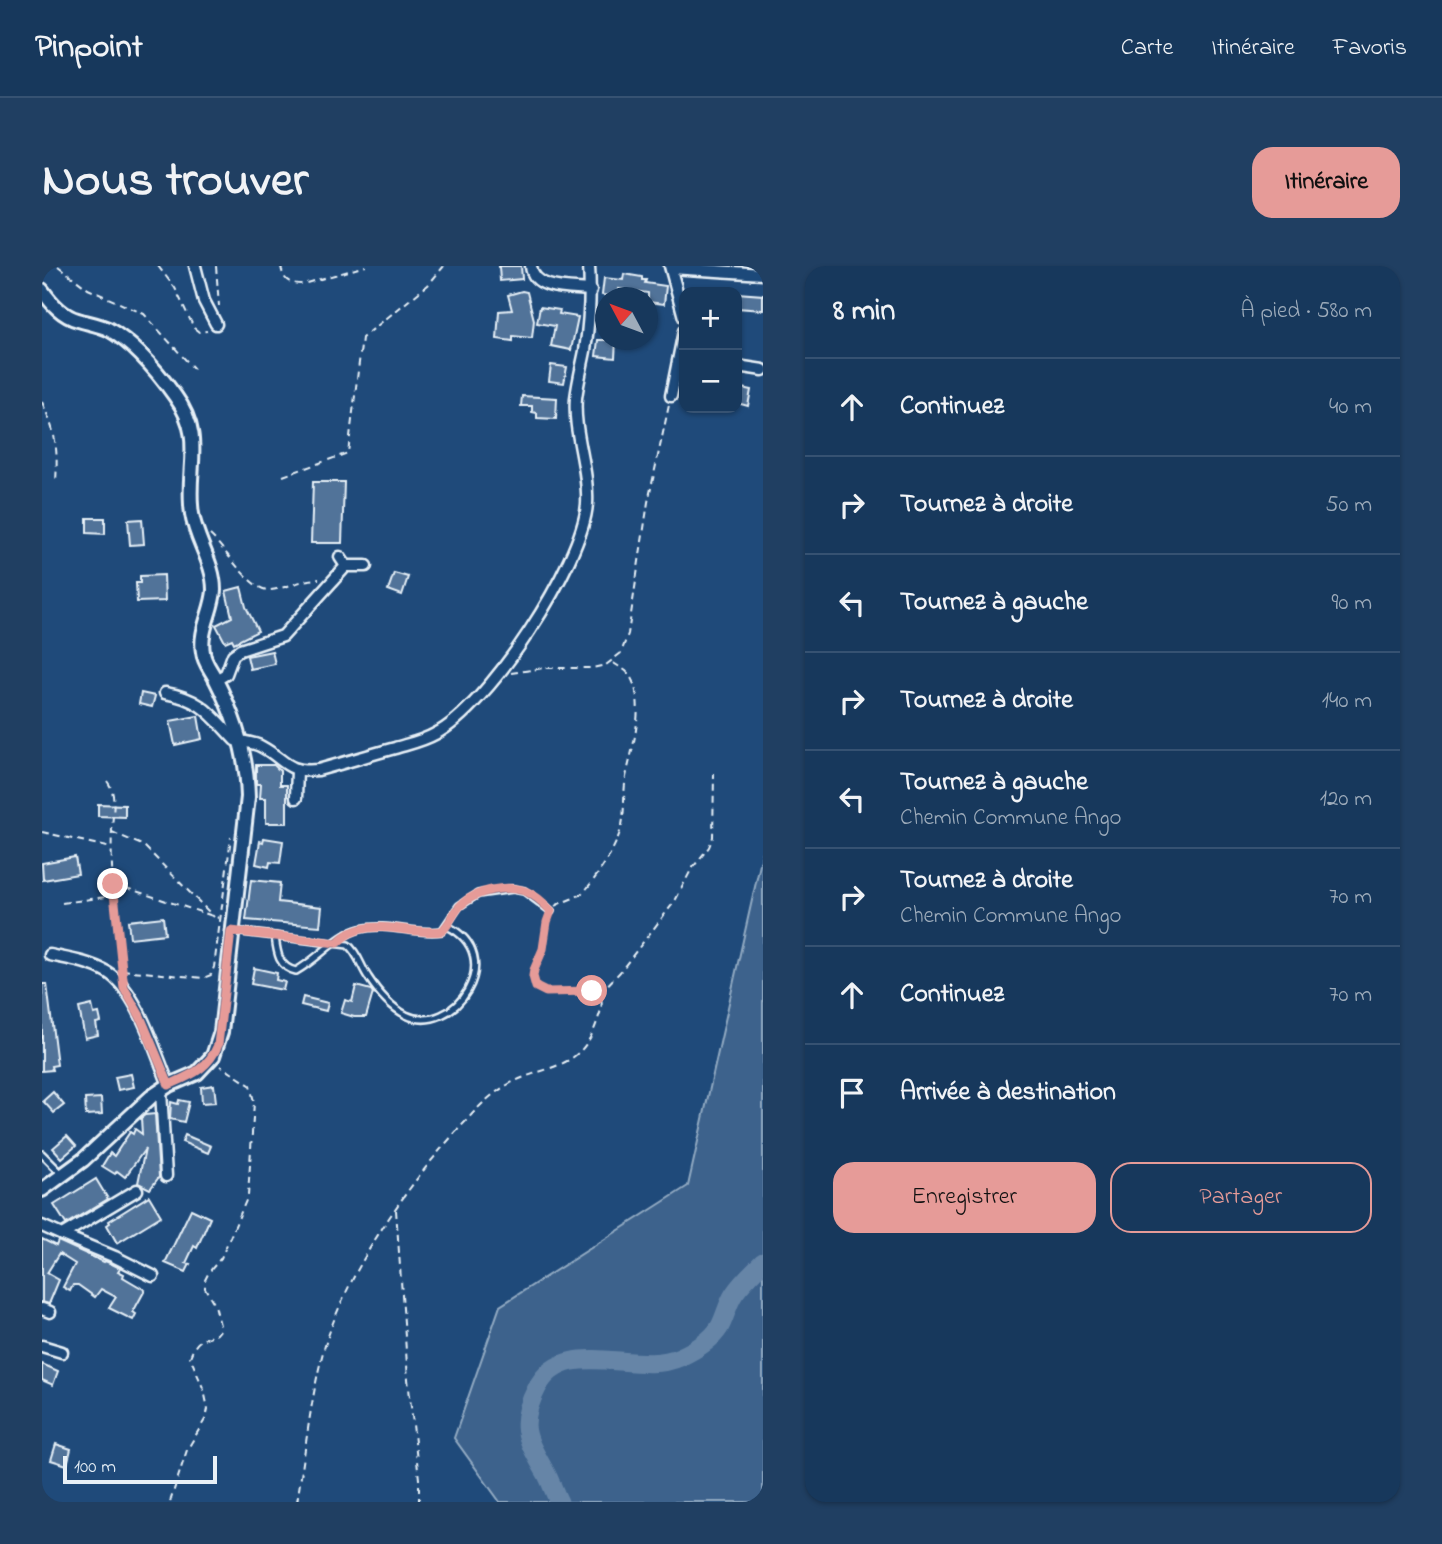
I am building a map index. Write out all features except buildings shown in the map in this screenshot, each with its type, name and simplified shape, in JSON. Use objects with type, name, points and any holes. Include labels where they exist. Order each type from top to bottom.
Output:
[{"type":"street","points":[[195,266],[204,301],[216,324]]},
{"type":"street","points":[[531,266],[532,275],[539,283],[591,290]]},
{"type":"street","points":[[165,693],[186,696],[223,724],[235,740],[259,746],[283,763],[305,771],[331,766],[435,735],[459,718],[500,675],[572,558],[584,521],[586,483],[576,398],[591,290],[589,266]]},
{"type":"street","points":[[679,299],[670,267],[763,274]]},
{"type":"street","points":[[42,290],[65,314],[105,327],[134,349],[182,406],[187,417],[194,442],[191,494],[196,530],[213,576],[213,598],[202,648],[206,663],[242,741],[248,777],[248,797],[221,1032],[213,1056],[197,1073],[165,1088],[118,1126],[83,1160],[42,1190]]},
{"type":"street","points":[[742,367],[763,370]]},
{"type":"street","points":[[671,396],[679,368]]},
{"type":"street","points":[[216,680],[226,674],[230,659],[236,653],[283,636],[334,580],[343,562],[366,566]]},
{"type":"street","points":[[296,798],[297,770]]},
{"type":"street","points":[[50,955],[92,965],[107,972],[124,988],[140,1016],[165,1088],[166,1176]]},
{"type":"street","points":[[62,1235],[137,1190]]},
{"type":"street","points":[[42,1226],[153,1276]]},
{"type":"street","points":[[42,1346],[62,1352]]},
{"type":"lane","points":[[275,936],[280,961],[288,969],[296,971],[343,936],[360,929],[383,926],[442,931],[459,906],[478,894],[497,890],[524,891],[551,911]]},
{"type":"lane","points":[[231,931],[348,945],[369,978],[392,1006],[418,1019],[429,1020],[440,1017],[452,1007],[471,985],[475,971],[471,947],[466,937],[447,926]]},
{"type":"lane","points":[[42,1154],[63,1175]]},
{"type":"path","points":[[58,266],[88,289],[144,314],[194,369]]},
{"type":"path","points":[[281,266],[286,281],[303,284],[366,266]]},
{"type":"path","points":[[283,476],[348,453],[362,338],[428,285],[443,266]]},
{"type":"path","points":[[500,675],[544,668],[592,668],[612,663],[621,653],[628,634],[648,502],[671,396]]},
{"type":"path","points":[[42,402],[54,428],[58,457],[56,482]]},
{"type":"path","points":[[196,530],[213,537],[245,575],[262,589],[269,590],[300,580],[334,580]]},
{"type":"path","points":[[599,994],[592,991],[546,992],[536,987],[533,976],[543,949],[551,911],[587,889],[616,842],[622,825],[624,789],[635,735],[637,704],[631,680],[625,671],[612,663]]},
{"type":"path","points":[[599,994],[620,972],[675,901],[691,870],[709,847],[713,837],[714,773]]},
{"type":"path","points":[[107,780],[114,794],[113,896],[124,988]]},
{"type":"path","points":[[121,970],[203,978],[211,975],[232,827]]},
{"type":"path","points":[[42,832],[112,848]]},
{"type":"path","points":[[112,832],[144,846],[214,917]]},
{"type":"path","points":[[113,884],[220,919]]},
{"type":"path","points":[[62,903],[113,896]]},
{"type":"path","points":[[297,1502],[322,1355],[340,1305],[382,1227],[459,1128],[493,1093],[582,1052],[598,1018],[602,1004],[599,994]]},
{"type":"path","points":[[170,1502],[187,1450],[206,1418],[208,1409],[204,1390],[190,1357],[198,1343],[206,1336],[217,1334],[221,1329],[215,1306],[205,1288],[205,1280],[221,1258],[248,1196],[253,1090],[247,1082],[223,1067],[206,1065]]},
{"type":"path","points":[[396,1209],[419,1502]]},
{"type":"shaded area","points":[[763,851],[763,1502],[500,1502],[454,1438],[500,1306],[688,1186]]},
{"type":"waterway","points":[[559,1502],[534,1451],[526,1423],[531,1401],[549,1372],[565,1363],[583,1360],[643,1363],[662,1362],[685,1355],[716,1333],[734,1294],[763,1262]]},
{"type":"route","points":[[113,884],[124,988],[140,1016],[169,1085],[197,1073],[213,1056],[218,1045],[231,931],[337,943],[343,936],[360,929],[383,926],[442,931],[459,906],[468,899],[478,894],[513,889],[535,897],[551,911],[543,949],[534,970],[533,982],[536,987],[546,992],[592,991]]}]
